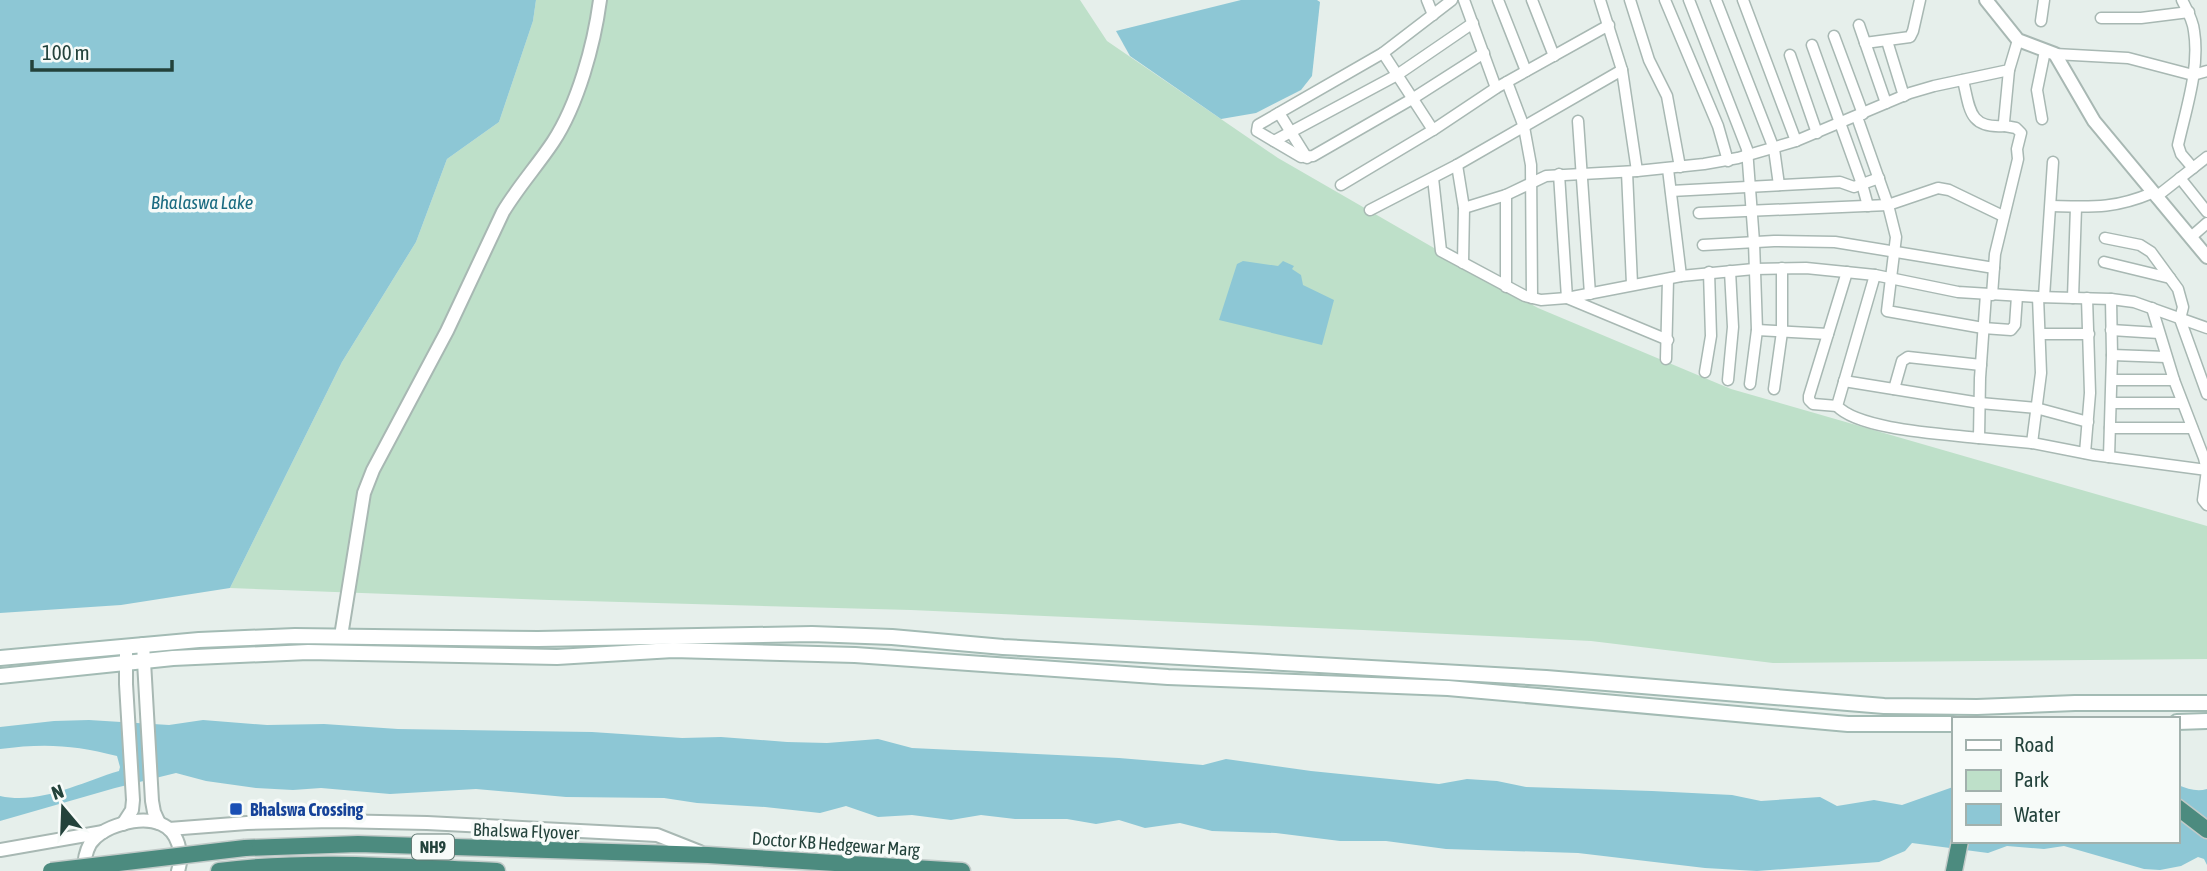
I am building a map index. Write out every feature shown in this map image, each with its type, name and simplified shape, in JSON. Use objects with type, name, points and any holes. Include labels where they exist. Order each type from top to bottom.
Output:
[{"type":"highway","points":[[2179,809],[2207,830]]},
{"type":"highway","points":[[1954,871],[1960,843]]},
{"type":"highway","name":"Bhalswa Flyover","points":[[51,871],[245,848],[358,844],[708,855]]},
{"type":"highway","name":"Doctor KB Hedgewar Marg","points":[[708,855],[962,871]]},
{"type":"highway","name":"NH9","points":[[219,871],[246,867],[358,864],[497,871]]},
{"type":"main road","points":[[0,658],[199,639],[341,636],[538,639],[812,634],[1546,678],[1884,706],[2207,703]]},
{"type":"main road","points":[[538,639],[539,657]]},
{"type":"main road","points":[[0,676],[144,662],[308,652],[539,657],[673,650],[855,655],[1168,677],[1448,688],[1848,723],[1952,724]]},
{"type":"main road","points":[[2179,722],[2207,721]]},
{"type":"street","points":[[341,636],[364,493],[373,470],[452,322],[503,212],[540,162],[567,118],[576,98],[600,0]]},
{"type":"street","points":[[1427,0],[1433,15]]},
{"type":"street","points":[[1452,0],[1383,53],[1279,113],[1256,128],[1257,131],[1307,158],[1412,99],[1484,52]]},
{"type":"street","points":[[1464,0],[1496,88]]},
{"type":"street","points":[[1498,0],[1526,71]]},
{"type":"street","points":[[1532,0],[1554,56]]},
{"type":"street","points":[[1600,0],[1622,70],[1632,171],[1632,284]]},
{"type":"street","points":[[1630,0],[1650,60],[1667,96],[1680,167]]},
{"type":"street","points":[[1665,0],[1718,126],[1728,161]]},
{"type":"street","points":[[1689,0],[1740,126],[1747,155],[1754,242],[1756,330],[1751,384]]},
{"type":"street","points":[[1716,0],[1774,149],[1779,185]]},
{"type":"street","points":[[1743,0],[1796,141]]},
{"type":"street","points":[[1865,43],[1905,39],[1912,35],[1920,0]]},
{"type":"street","points":[[1986,0],[2018,40],[2050,53],[2128,58],[2203,73]]},
{"type":"street","points":[[2041,21],[2044,0]]},
{"type":"street","points":[[2182,0],[2194,29],[2203,73],[2178,145],[2181,154],[2193,168]]},
{"type":"street","points":[[2101,18],[2141,18],[2189,12]]},
{"type":"street","points":[[1274,141],[1397,75],[1474,23]]},
{"type":"street","points":[[1341,186],[1496,88],[1609,25]]},
{"type":"street","points":[[1859,25],[1886,103]]},
{"type":"street","points":[[1834,36],[1896,237],[1887,311],[2006,330],[2014,328],[2017,296]]},
{"type":"street","points":[[2006,126],[2005,100],[2009,71],[2018,40]]},
{"type":"street","points":[[1887,41],[1904,96]]},
{"type":"street","points":[[1812,45],[1868,206]]},
{"type":"street","points":[[1383,53],[1433,130]]},
{"type":"street","points":[[2042,119],[2037,90],[2050,53]]},
{"type":"street","points":[[2050,53],[2094,121],[2207,257]]},
{"type":"street","points":[[1790,55],[1817,133]]},
{"type":"street","points":[[1370,210],[1457,165],[1622,70]]},
{"type":"street","points":[[1464,208],[1506,195],[1533,181],[1559,174],[1668,169],[1728,161],[1796,141],[1904,96],[2009,71]]},
{"type":"street","points":[[1963,80],[1969,108],[1976,121],[1985,125],[2016,128],[2021,133],[1983,328],[1979,438]]},
{"type":"street","points":[[1507,82],[1524,127],[1533,181],[1532,298]]},
{"type":"street","points":[[1279,113],[1307,158]]},
{"type":"street","points":[[1578,121],[1590,294]]},
{"type":"street","points":[[2051,206],[2115,206],[2154,195],[2207,158]]},
{"type":"street","points":[[2032,443],[2041,373],[2041,297],[2053,162]]},
{"type":"street","points":[[1457,165],[1464,208],[1463,264]]},
{"type":"street","points":[[1668,169],[1681,276]]},
{"type":"street","points":[[1559,174],[1567,298]]},
{"type":"street","points":[[1433,178],[1440,249],[1506,287],[1541,300],[1567,298],[1709,272],[1782,268],[1875,275],[1958,292],[1989,295],[2134,302],[2207,328]]},
{"type":"street","points":[[1671,191],[1840,182],[1854,187],[1879,178]]},
{"type":"street","points":[[2180,178],[2207,212]]},
{"type":"street","points":[[1699,213],[1888,205],[1938,188],[1949,190],[2003,216]]},
{"type":"street","points":[[1506,195],[1506,287]]},
{"type":"street","points":[[2073,298],[2076,207]]},
{"type":"street","points":[[2191,236],[2207,223]]},
{"type":"street","points":[[2105,238],[2146,248],[2170,278],[2182,298],[2180,319],[2207,394]]},
{"type":"street","points":[[1703,245],[1810,240],[1994,268]]},
{"type":"street","points":[[2104,262],[2170,278]]},
{"type":"street","points":[[1774,389],[1782,331],[1782,268]]},
{"type":"street","points":[[1728,380],[1733,327],[1730,271]]},
{"type":"street","points":[[1705,372],[1711,336],[1709,272]]},
{"type":"street","points":[[1847,272],[1809,400],[1814,404],[1837,407],[1855,417],[1886,427],[2032,443],[2207,470]]},
{"type":"street","points":[[1837,407],[1875,275]]},
{"type":"street","points":[[1666,359],[1668,278]]},
{"type":"street","points":[[1567,298],[1668,340]]},
{"type":"street","points":[[2085,453],[2088,422],[2088,298]]},
{"type":"street","points":[[2109,457],[2111,299]]},
{"type":"street","points":[[2152,308],[2166,357],[2207,470],[2203,500],[2207,505]]},
{"type":"street","points":[[1756,330],[1828,334]]},
{"type":"street","points":[[2112,330],[2159,332]]},
{"type":"street","points":[[2040,334],[2089,334]]},
{"type":"street","points":[[2112,355],[2166,357]]},
{"type":"street","points":[[1894,389],[1902,361],[1908,357],[1981,365]]},
{"type":"street","points":[[2112,380],[2174,380]]},
{"type":"street","points":[[1844,381],[1980,403],[2036,408],[2088,422]]},
{"type":"street","points":[[2111,403],[2182,403]]},
{"type":"street","points":[[2110,428],[2192,428]]},
{"type":"street","points":[[143,644],[152,801],[154,812],[179,846],[181,856],[178,871]]},
{"type":"street","points":[[123,824],[132,810],[134,800],[125,646]]},
{"type":"street","points":[[0,850],[104,832],[135,822],[164,826],[333,821],[657,835],[708,855]]},
{"type":"street","points":[[84,871],[90,845],[104,832]]},
{"type":"green space","points":[[536,0],[1080,0],[1107,41],[1278,158],[1538,308],[1731,389],[2207,526],[2207,659],[1773,663],[1591,641],[911,610],[230,588],[342,362],[416,242],[447,159],[499,122],[533,21]]},
{"type":"water","name":"Bhalaswa Lake","points":[[0,0],[536,0],[533,21],[499,122],[447,159],[416,242],[342,362],[230,588],[121,605],[0,613]]},
{"type":"water","points":[[1241,0],[1320,2],[1312,76],[1301,90],[1256,113],[1221,119],[1130,56],[1116,31]]},
{"type":"water","points":[[1243,261],[1278,266],[1283,261],[1294,266],[1292,269],[1301,275],[1303,285],[1334,300],[1322,345],[1219,320],[1237,264]]},
{"type":"water","points":[[89,720],[169,725],[203,720],[267,725],[324,724],[398,729],[592,732],[827,743],[878,739],[912,748],[1203,765],[1226,759],[1439,784],[1467,779],[1526,787],[1732,795],[1761,801],[1820,797],[1837,806],[1874,800],[1902,805],[1952,787],[1952,843],[2179,843],[2179,785],[2192,790],[2207,789],[2207,865],[2204,859],[2198,857],[2181,866],[2160,870],[2144,869],[2064,846],[2044,849],[2007,846],[1988,853],[1912,843],[1905,851],[1879,862],[1757,871],[1705,868],[1578,853],[1446,849],[1386,841],[1340,841],[1276,833],[1212,831],[1180,823],[1145,828],[1119,820],[1096,824],[1067,819],[1015,819],[981,815],[951,820],[912,815],[878,817],[846,806],[820,813],[664,798],[566,797],[476,789],[390,794],[321,788],[293,790],[206,781],[176,773],[0,821],[0,796],[15,798],[46,795],[119,771],[117,756],[87,749],[31,746],[0,749],[0,727]]},
{"type":"place","name":"Bhalswa Crossing","points":[[236,809]]}]
